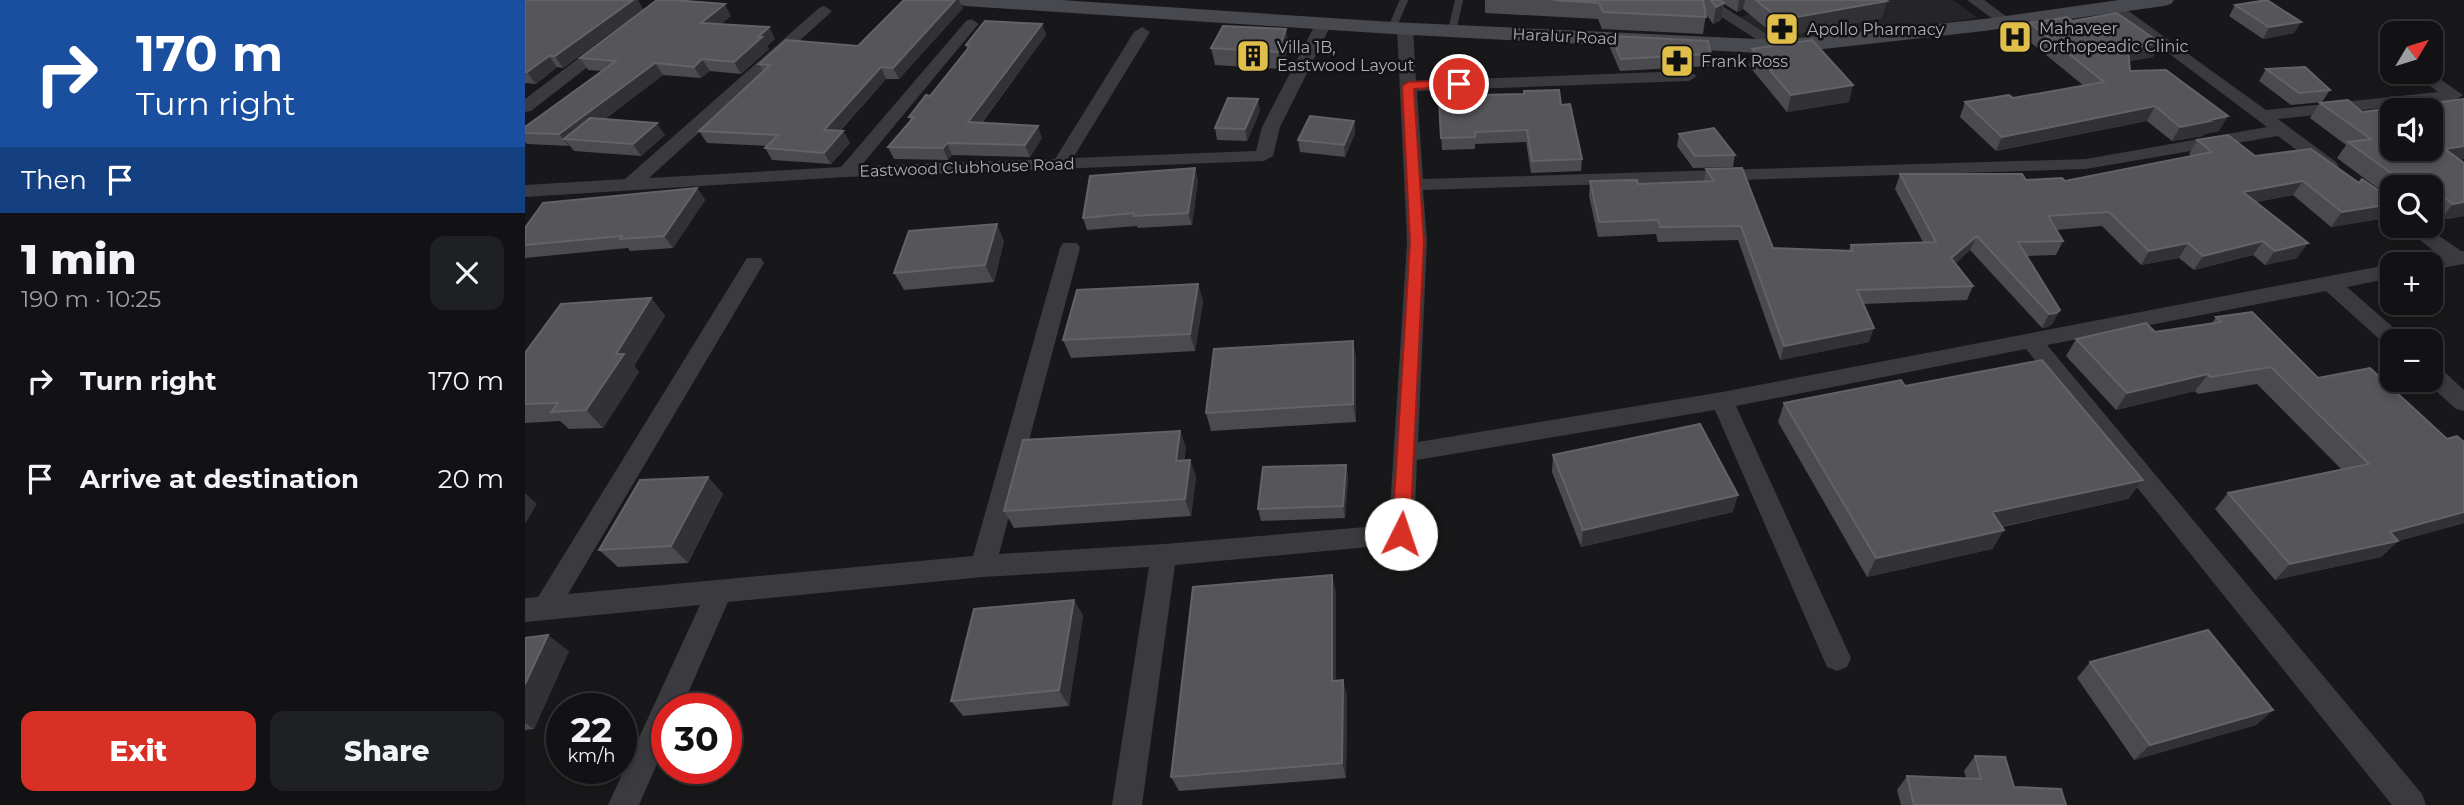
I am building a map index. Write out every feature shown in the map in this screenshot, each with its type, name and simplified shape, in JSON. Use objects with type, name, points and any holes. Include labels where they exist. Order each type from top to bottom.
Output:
[{"type":"street","name":"Haralur Road","points":[[965,0],[1398,28],[1779,47],[2005,22],[2164,0]]},
{"type":"street","points":[[1702,0],[1779,47]]},
{"type":"street","points":[[1974,0],[2005,22]]},
{"type":"street","points":[[2116,7],[2345,177]]},
{"type":"street","points":[[629,186],[824,11]]},
{"type":"street","name":"Eastwood Clubhouse Road","points":[[525,191],[846,172],[1264,156],[1271,127],[1325,23]]},
{"type":"street","points":[[846,172],[971,24]]},
{"type":"street","points":[[536,609],[983,566],[1164,555],[1401,534],[1417,242],[1408,86],[1398,28]]},
{"type":"street","points":[[525,107],[624,31]]},
{"type":"street","points":[[1061,163],[1142,32]]},
{"type":"street","points":[[1408,86],[1689,76]]},
{"type":"street","points":[[2262,116],[2455,95],[2438,84]]},
{"type":"street","points":[[1414,185],[2086,163],[2280,130]]},
{"type":"street","points":[[2431,238],[2461,258]]},
{"type":"street","points":[[983,566],[1070,248]]},
{"type":"street","points":[[2443,261],[2461,258]]},
{"type":"street","points":[[536,609],[754,263]]},
{"type":"street","points":[[1406,453],[1722,400],[2380,273]]},
{"type":"street","points":[[2330,283],[2382,329]]},
{"type":"street","points":[[2031,341],[2411,805]]},
{"type":"street","points":[[2443,384],[2464,403]]},
{"type":"street","points":[[1722,400],[1837,658]]},
{"type":"street","points":[[1127,805],[1164,555]]},
{"type":"street","points":[[622,805],[719,592]]},
{"type":"lane","points":[[1398,28],[1404,0]]},
{"type":"lane","points":[[1452,31],[1459,0]]},
{"type":"shaded area","points":[[1825,0],[1953,0],[1978,18],[1781,44],[1738,17]]},
{"type":"building","points":[[525,0],[633,0],[555,56],[549,56],[525,72]]},
{"type":"building","points":[[657,0],[725,4],[701,23],[769,27],[758,37],[762,37],[734,62],[702,59],[694,67],[655,63],[559,134],[525,133],[525,127],[616,61],[580,58]]},
{"type":"building","points":[[904,0],[955,0],[893,68],[881,67],[824,130],[843,131],[824,153],[765,148],[778,135],[699,131],[770,65],[759,64],[786,40],[858,46]]},
{"type":"building","points":[[1553,0],[1703,0],[1706,17],[1603,12],[1599,3]]},
{"type":"building","points":[[1711,0],[1719,0],[1724,3],[1716,7]]},
{"type":"building","points":[[1756,0],[1885,0],[1887,1],[1780,20]]},
{"type":"building","points":[[2267,0],[2301,22],[2269,27],[2235,5]]},
{"type":"building","points":[[2117,13],[2160,43],[2128,48],[2130,71],[2166,70],[2228,116],[2180,127],[2155,106],[2002,137],[1965,102],[2009,95],[2013,98],[2104,82],[2030,23],[2067,17],[2072,21]]},
{"type":"building","points":[[985,21],[1042,24],[968,122],[1038,126],[1025,145],[947,143],[943,148],[888,147],[914,117],[909,117],[926,95],[930,96],[970,46],[966,45]]},
{"type":"building","points":[[1223,26],[1286,29],[1278,52],[1211,48]]},
{"type":"building","points":[[1611,36],[1708,41],[1711,54],[1621,59]]},
{"type":"building","points":[[1812,40],[1853,85],[1791,95],[1752,49]]},
{"type":"building","points":[[2305,67],[2330,90],[2299,93],[2266,69]]},
{"type":"building","points":[[1559,90],[1561,105],[1570,104],[1582,159],[1532,161],[1527,130],[1475,132],[1475,137],[1441,138],[1439,101],[1481,99],[1480,95]]},
{"type":"building","points":[[1228,98],[1258,99],[1245,129],[1215,128]]},
{"type":"building","points":[[2464,99],[2464,146],[2445,149],[2464,163],[2464,202],[2453,204],[2443,196],[2443,175],[2394,175],[2348,142],[2371,139],[2320,103],[2348,100],[2362,112],[2380,110],[2380,161],[2443,161],[2443,102]]},
{"type":"building","points":[[1310,116],[1354,121],[1344,145],[1298,140]]},
{"type":"building","points":[[590,118],[657,123],[633,144],[564,139]]},
{"type":"building","points":[[1714,128],[1735,155],[1695,156],[1679,134]]},
{"type":"building","points":[[2228,135],[2255,156],[2311,149],[2359,183],[2362,179],[2380,192],[2380,206],[2342,212],[2303,181],[2243,192],[2308,243],[2275,251],[2263,241],[2203,256],[2188,243],[2149,251],[2109,212],[2048,216],[2063,241],[2018,242],[2060,310],[2056,313],[2049,314],[1977,236],[1951,258],[1973,286],[1857,290],[1874,328],[1784,346],[1741,226],[1660,227],[1658,220],[1599,222],[1590,181],[1637,180],[1638,184],[1714,181],[1706,169],[1742,168],[1773,248],[1853,251],[1851,245],[1936,242],[1900,174],[2022,174],[2026,180],[2062,178],[2065,181],[2212,152],[2197,140]]},
{"type":"building","points":[[1195,168],[1188,213],[1134,216],[1134,213],[1083,218],[1090,176]]},
{"type":"building","points":[[697,188],[664,236],[620,239],[622,236],[525,245],[525,228],[543,203]]},
{"type":"building","points":[[997,224],[985,265],[894,273],[909,231]]},
{"type":"building","points":[[1198,284],[1190,334],[1063,340],[1077,290]]},
{"type":"building","points":[[651,298],[616,354],[624,354],[586,410],[551,412],[558,403],[525,404],[525,353],[561,304]]},
{"type":"building","points":[[2252,312],[2318,378],[2370,368],[2380,377],[2380,392],[2396,392],[2447,439],[2457,436],[2464,442],[2464,512],[2390,532],[2398,541],[2290,564],[2228,493],[2369,464],[2271,367],[2210,377],[2208,374],[2127,393],[2076,339],[2146,323],[2155,332],[2221,322],[2216,317]]},
{"type":"building","points":[[1353,341],[1353,404],[1206,413],[1214,349]]},
{"type":"building","points":[[2042,360],[2143,480],[1992,512],[2004,530],[1876,558],[1784,403],[1901,380],[1905,386]]},
{"type":"building","points":[[1700,424],[1738,495],[1583,530],[1553,455]]},
{"type":"building","points":[[1180,431],[1176,461],[1190,460],[1185,499],[1004,511],[1023,440]]},
{"type":"building","points":[[1346,465],[1343,506],[1258,509],[1263,467]]},
{"type":"building","points":[[708,477],[671,546],[599,550],[640,480]]},
{"type":"building","points":[[1332,575],[1332,681],[1343,680],[1342,763],[1171,777],[1193,587]]},
{"type":"building","points":[[1074,600],[1059,690],[951,701],[974,609]]},
{"type":"building","points":[[2208,630],[2273,710],[2150,745],[2090,662]]},
{"type":"building","points":[[548,635],[525,684],[525,638]]},
{"type":"building","points":[[1975,756],[2005,757],[2014,787],[2061,789],[2066,805],[1914,805],[1907,776],[1981,779]]},
{"type":"place","name":"Apollo Pharmacy","points":[[1782,29]]},
{"type":"place","name":"Mahaveer Orthopeadic Clinic","points":[[2015,37]]},
{"type":"place","name":"Villa 1B, Eastwood Layout","points":[[1253,56]]},
{"type":"place","name":"Frank Ross","points":[[1677,61]]},
{"type":"route","points":[[1401,534],[1417,242],[1408,86],[1459,84]]}]
